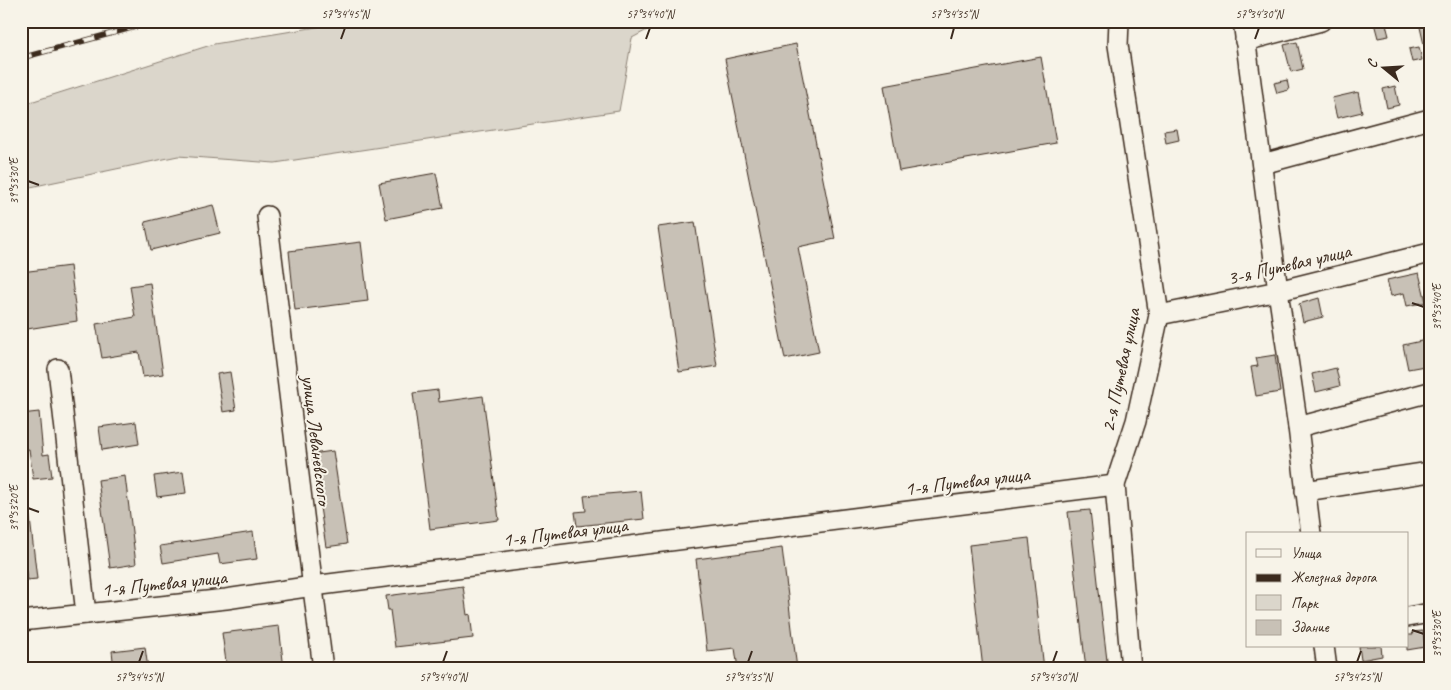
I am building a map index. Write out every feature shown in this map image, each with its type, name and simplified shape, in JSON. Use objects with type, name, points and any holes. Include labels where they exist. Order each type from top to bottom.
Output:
[{"type":"street","name":"2-я Путевая улица","points":[[1118,21],[1118,45],[1159,315],[1136,421],[1115,485],[1131,669]]},
{"type":"street","points":[[1243,21],[1311,532]]},
{"type":"street","points":[[1245,41],[1321,21]]},
{"type":"street","points":[[1262,164],[1430,119]]},
{"type":"street","name":"улица Леваневского","points":[[266,216],[323,669]]},
{"type":"street","name":"3-я Путевая улица","points":[[1159,315],[1278,291],[1430,253]]},
{"type":"street","points":[[58,368],[86,614]]},
{"type":"street","points":[[1298,427],[1430,392]]},
{"type":"street","points":[[1306,491],[1430,472]]},
{"type":"street","name":"1-я Путевая улица","points":[[21,621],[226,599],[313,586],[1115,485]]},
{"type":"street","points":[[1408,616],[1430,613]]},
{"type":"street","points":[[1324,648],[1327,669]]},
{"type":"green space","points":[[353,21],[664,21],[632,38],[619,111],[275,163],[178,156],[21,189],[21,105],[214,44]]},
{"type":"building","points":[[1385,21],[1389,36],[1378,38],[1374,23]]},
{"type":"building","points":[[1430,21],[1430,53],[1426,53],[1419,23]]},
{"type":"building","points":[[1297,42],[1303,69],[1291,72],[1284,45]]},
{"type":"building","points":[[796,44],[835,239],[798,247],[819,352],[785,359],[725,59]]},
{"type":"building","points":[[1419,47],[1422,60],[1412,62],[1409,49]]},
{"type":"building","points":[[1041,57],[1056,143],[899,171],[884,86]]},
{"type":"building","points":[[1287,80],[1289,90],[1277,93],[1274,83]]},
{"type":"building","points":[[1395,86],[1399,105],[1387,108],[1383,89]]},
{"type":"building","points":[[1358,92],[1362,112],[1337,118],[1332,98]]},
{"type":"building","points":[[1177,129],[1179,140],[1166,143],[1164,131]]},
{"type":"building","points":[[436,173],[443,208],[386,219],[379,183]]},
{"type":"building","points":[[213,205],[220,233],[151,250],[145,222]]},
{"type":"building","points":[[695,222],[717,366],[679,372],[658,227]]},
{"type":"building","points":[[361,242],[368,301],[295,310],[289,251]]},
{"type":"building","points":[[70,266],[77,321],[21,330],[21,272]]},
{"type":"building","points":[[1419,273],[1426,302],[1407,306],[1404,293],[1391,296],[1387,280]]},
{"type":"building","points":[[150,283],[163,374],[143,377],[139,352],[102,358],[96,324],[135,317],[130,286]]},
{"type":"building","points":[[1319,298],[1323,317],[1303,322],[1299,304]]},
{"type":"building","points":[[1426,340],[1430,365],[1408,369],[1403,345]]},
{"type":"building","points":[[1275,355],[1280,392],[1256,396],[1251,367],[1258,366],[1256,358]]},
{"type":"building","points":[[1336,368],[1340,386],[1316,392],[1312,374]]},
{"type":"building","points":[[230,372],[236,410],[223,412],[217,374]]},
{"type":"building","points":[[438,390],[439,402],[483,396],[499,520],[430,529],[413,393]]},
{"type":"building","points":[[39,412],[43,455],[49,454],[52,477],[33,479],[29,449],[21,450],[21,414]]},
{"type":"building","points":[[136,422],[139,444],[102,450],[99,427]]},
{"type":"building","points":[[333,451],[347,544],[326,547],[312,454]]},
{"type":"building","points":[[183,472],[186,493],[157,497],[154,476]]},
{"type":"building","points":[[125,476],[136,564],[110,568],[98,480]]},
{"type":"building","points":[[641,491],[644,519],[577,526],[575,512],[586,511],[584,496]]},
{"type":"building","points":[[28,501],[37,579],[27,580],[21,533],[21,502]]},
{"type":"building","points":[[1090,510],[1108,669],[1086,669],[1068,512]]},
{"type":"building","points":[[253,532],[257,559],[220,564],[218,554],[163,563],[160,546]]},
{"type":"building","points":[[1029,538],[1044,669],[983,669],[969,545]]},
{"type":"building","points":[[782,548],[797,669],[738,669],[735,648],[707,651],[696,559]]},
{"type":"building","points":[[463,586],[467,615],[470,614],[473,638],[395,647],[390,610],[388,610],[386,596]]},
{"type":"building","points":[[279,626],[284,669],[227,669],[222,633]]},
{"type":"building","points":[[1423,631],[1425,647],[1407,650],[1408,635],[1413,635],[1412,632]]},
{"type":"building","points":[[145,647],[148,669],[114,669],[112,651]]},
{"type":"building","points":[[1359,648],[1381,648],[1382,656],[1361,660]]},
{"type":"railway","points":[[21,58],[157,21]]}]
